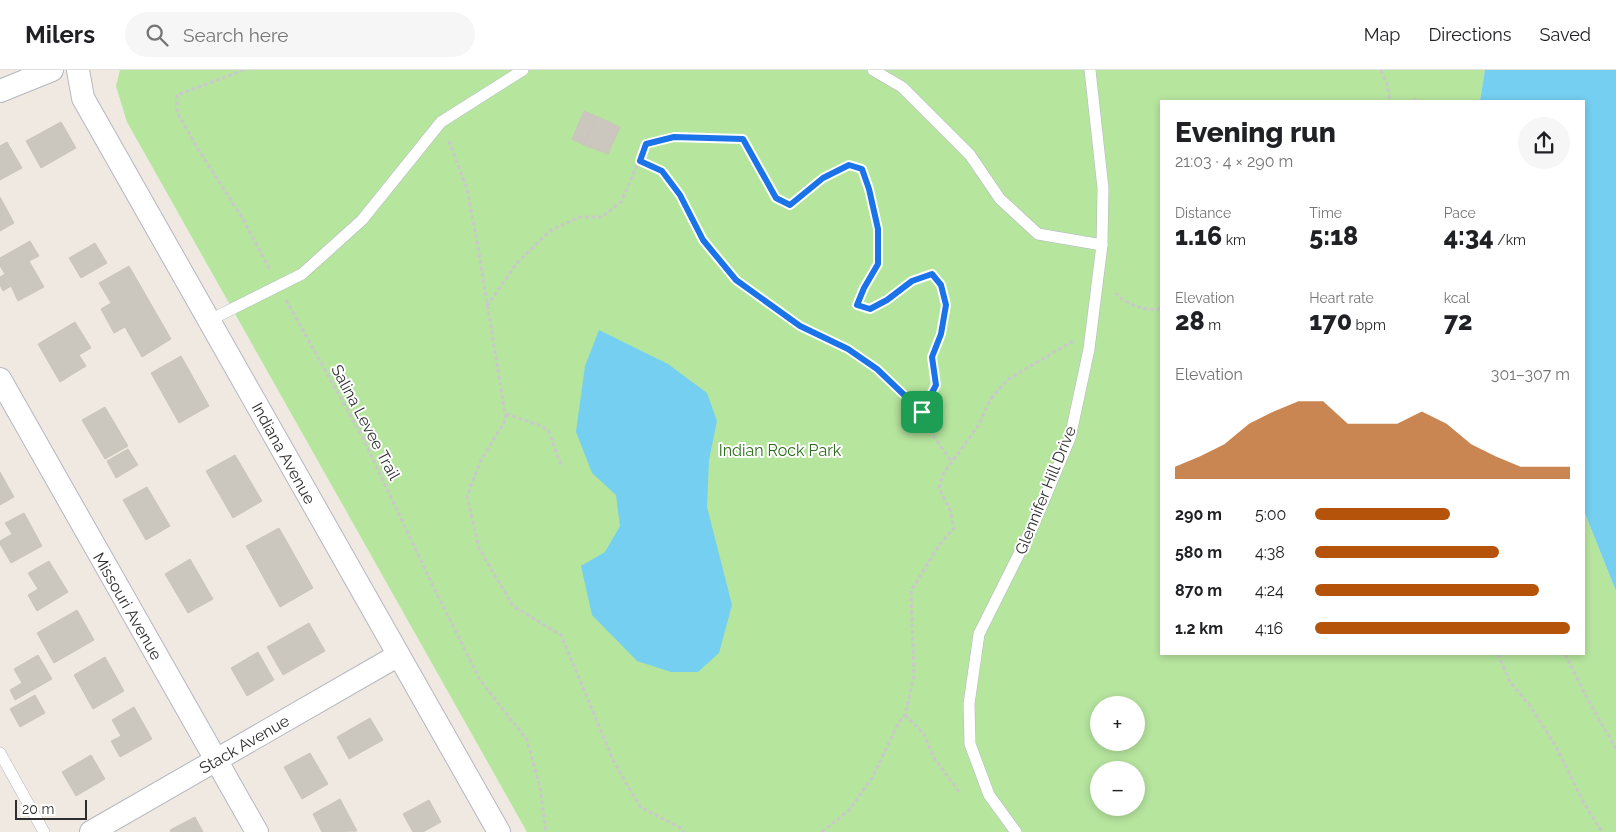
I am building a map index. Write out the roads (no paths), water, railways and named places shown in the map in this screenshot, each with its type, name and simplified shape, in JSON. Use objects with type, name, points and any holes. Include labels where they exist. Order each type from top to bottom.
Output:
[{"type":"street","points":[[0,91],[52,70]]},
{"type":"street","name":"Indiana Avenue","points":[[78,70],[83,98],[499,832]]},
{"type":"street","name":"Missouri Avenue","points":[[0,379],[257,832]]},
{"type":"street","name":"Stack Avenue","points":[[91,832],[398,656]]},
{"type":"lane","points":[[210,320],[302,274],[362,220],[441,122],[523,70]]},
{"type":"lane","points":[[873,70],[902,87],[916,100],[970,154],[1000,199],[1038,234],[1102,246]]},
{"type":"lane","name":"Glennifer Hill Drive","points":[[1016,832],[989,795],[970,744],[969,704],[979,634],[1034,524],[1070,438],[1089,349],[1102,246],[1103,188],[1090,70]]},
{"type":"lane","points":[[0,753],[44,832]]},
{"type":"water","points":[[1485,70],[1616,70],[1616,591],[1585,514],[1585,100],[1480,100]]},
{"type":"water","points":[[599,330],[668,364],[707,393],[717,421],[709,460],[707,507],[732,605],[719,653],[698,672],[671,672],[637,661],[592,615],[581,566],[605,552],[620,526],[616,495],[592,473],[576,432],[585,366]]},
{"type":"park label","name":"Indian Rock Park","points":[[780,450]]}]
